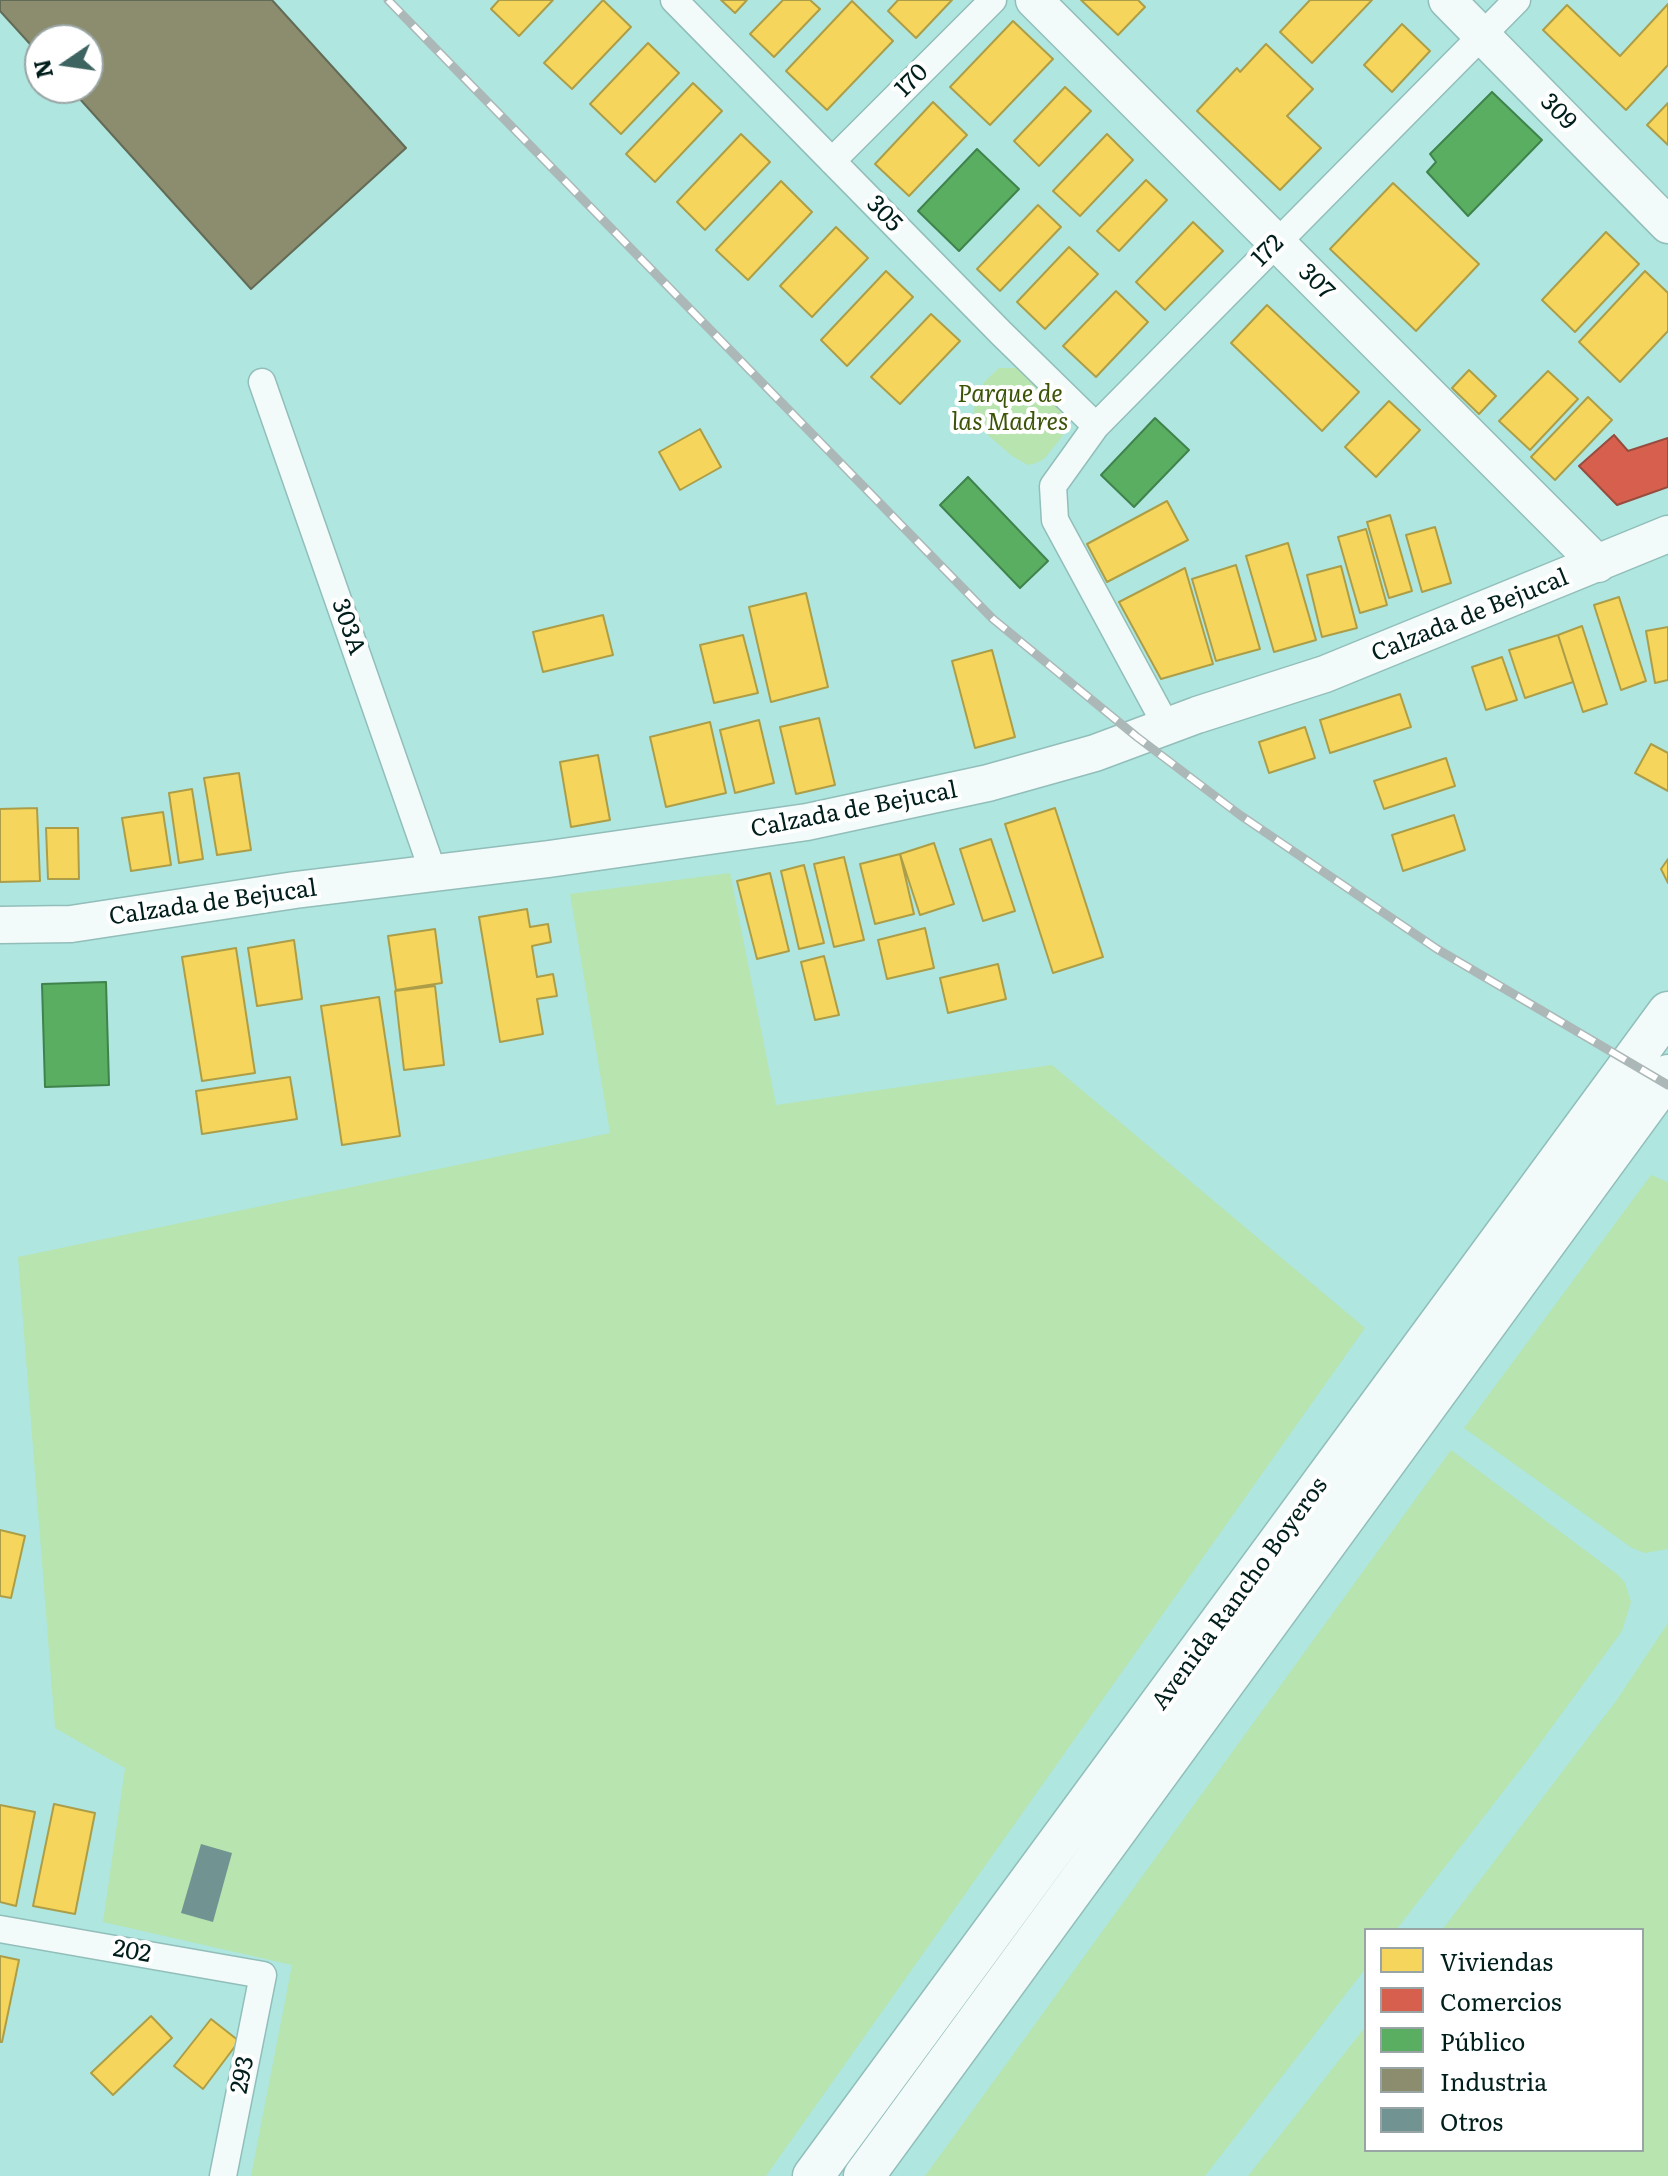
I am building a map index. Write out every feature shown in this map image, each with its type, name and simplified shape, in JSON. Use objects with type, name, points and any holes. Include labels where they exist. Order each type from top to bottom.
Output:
[{"type":"main road","name":"307","points":[[1034,0],[1598,564]]},
{"type":"main road","name":"309","points":[[1447,0],[1668,225]]},
{"type":"main road","name":"Calzada de Bejucal","points":[[0,925],[71,924],[295,890],[549,859],[877,809],[1095,753],[1346,666],[1668,534]]},
{"type":"main road","name":"Avenida Rancho Boyeros","points":[[813,2176],[1668,1012]]},
{"type":"main road","name":"Avenida Rancho Boyeros","points":[[865,2175],[1668,1075]]},
{"type":"street","name":"305","points":[[674,0],[1096,426]]},
{"type":"street","name":"170","points":[[832,161],[993,0]]},
{"type":"street","name":"172","points":[[1167,727],[1055,520],[1053,486],[1096,426],[1517,0]]},
{"type":"street","name":"303A","points":[[262,382],[433,872]]},
{"type":"street","name":"202","points":[[0,1929],[263,1975]]},
{"type":"street","name":"293","points":[[223,2176],[263,1975]]},
{"type":"green space","name":"Parque de las Madres","points":[[999,368],[1017,368],[1066,413],[1067,427],[1061,438],[1044,459],[1036,463],[1028,465],[1012,456],[982,430],[974,413],[975,399],[985,381]]},
{"type":"green space","points":[[730,873],[776,1105],[1052,1065],[1365,1328],[766,2176],[251,2176],[292,1965],[103,1922],[125,1768],[55,1728],[18,1257],[610,1133],[570,894]]},
{"type":"green space","points":[[1651,1175],[1668,1182],[1668,1549],[1645,1553],[1632,1548],[1464,1428]]},
{"type":"green space","points":[[1451,1450],[1625,1583],[1631,1602],[1622,1631],[1530,1757],[1398,1928],[1364,1928],[1364,1971],[1205,2176],[925,2176]]},
{"type":"green space","points":[[1668,1623],[1668,2176],[1248,2176],[1364,2029],[1364,2152],[1644,2152],[1644,1928],[1444,1928],[1616,1701]]},
{"type":"building: Viviendas","points":[[499,0],[553,0],[519,36],[491,9]]},
{"type":"building: Viviendas","points":[[603,0],[631,27],[572,89],[544,63]]},
{"type":"building: Viviendas","points":[[721,0],[747,0],[735,13]]},
{"type":"building: Viviendas","points":[[783,0],[810,0],[820,9],[774,57],[750,34]]},
{"type":"building: Viviendas","points":[[898,0],[952,0],[916,38],[888,11]]},
{"type":"building: Viviendas","points":[[1081,0],[1138,0],[1145,7],[1118,35]]},
{"type":"building: Viviendas","points":[[1310,0],[1372,0],[1312,63],[1280,32]]},
{"type":"building: Viviendas","points":[[852,1],[893,41],[827,110],[786,71]]},
{"type":"building: Viviendas","points":[[1668,4],[1668,65],[1626,110],[1543,30],[1567,5],[1620,56]]},
{"type":"building: Viviendas","points":[[1013,21],[1053,59],[990,125],[950,87]]},
{"type":"building: Viviendas","points":[[1402,24],[1430,51],[1392,92],[1364,65]]},
{"type":"building: Viviendas","points":[[648,43],[679,73],[621,134],[590,104]]},
{"type":"building: Viviendas","points":[[1266,44],[1313,89],[1287,116],[1321,148],[1280,190],[1197,111],[1237,68],[1240,72]]},
{"type":"building: Viviendas","points":[[693,83],[722,111],[655,182],[626,154]]},
{"type":"building: Viviendas","points":[[1065,87],[1091,111],[1039,166],[1014,141]]},
{"type":"building: Viviendas","points":[[933,102],[967,135],[909,196],[875,164]]},
{"type":"building: Viviendas","points":[[1668,103],[1668,145],[1647,125]]},
{"type":"building: Viviendas","points":[[741,134],[770,162],[705,230],[677,202]]},
{"type":"building: Viviendas","points":[[1107,134],[1133,160],[1080,216],[1053,191]]},
{"type":"building: Viviendas","points":[[1146,180],[1167,200],[1119,251],[1097,231]]},
{"type":"building: Viviendas","points":[[781,181],[812,212],[748,280],[716,250]]},
{"type":"building: Viviendas","points":[[1393,183],[1479,264],[1416,331],[1330,249]]},
{"type":"building: Viviendas","points":[[1038,205],[1061,227],[1000,291],[977,269]]},
{"type":"building: Viviendas","points":[[1193,222],[1223,251],[1165,310],[1136,282]]},
{"type":"building: Viviendas","points":[[836,227],[868,258],[812,317],[780,286]]},
{"type":"building: Viviendas","points":[[1606,232],[1639,264],[1575,332],[1542,300]]},
{"type":"building: Viviendas","points":[[1069,247],[1098,274],[1045,329],[1017,302]]},
{"type":"building: Viviendas","points":[[886,271],[913,297],[847,366],[821,340]]},
{"type":"building: Viviendas","points":[[1645,271],[1668,293],[1668,331],[1620,382],[1579,342]]},
{"type":"building: Viviendas","points":[[1116,291],[1148,322],[1096,377],[1063,346]]},
{"type":"building: Viviendas","points":[[1267,305],[1359,392],[1322,431],[1231,343]]},
{"type":"building: Viviendas","points":[[931,314],[960,341],[900,404],[871,377]]},
{"type":"building: Viviendas","points":[[1469,370],[1496,396],[1479,414],[1452,388]]},
{"type":"building: Viviendas","points":[[1548,371],[1578,399],[1530,450],[1499,421]]},
{"type":"building: Viviendas","points":[[1588,397],[1612,420],[1555,480],[1531,457]]},
{"type":"building: Viviendas","points":[[1389,401],[1420,430],[1376,477],[1345,447]]},
{"type":"building: Viviendas","points":[[700,429],[721,467],[680,490],[659,452]]},
{"type":"building: Viviendas","points":[[1167,501],[1188,540],[1107,582],[1087,544]]},
{"type":"building: Viviendas","points":[[1390,515],[1412,591],[1389,598],[1367,522]]},
{"type":"building: Viviendas","points":[[1435,527],[1451,583],[1422,592],[1406,535]]},
{"type":"building: Viviendas","points":[[1366,529],[1387,605],[1360,613],[1338,537]]},
{"type":"building: Viviendas","points":[[1288,543],[1316,640],[1274,652],[1246,556]]},
{"type":"building: Viviendas","points":[[1236,565],[1260,649],[1216,661],[1192,579]]},
{"type":"building: Viviendas","points":[[1341,566],[1357,628],[1322,637],[1307,575]]},
{"type":"building: Viviendas","points":[[1185,568],[1213,664],[1161,679],[1119,602]]},
{"type":"building: Viviendas","points":[[806,593],[828,687],[771,702],[749,607]]},
{"type":"building: Viviendas","points":[[1619,597],[1646,681],[1621,690],[1594,605]]},
{"type":"building: Viviendas","points":[[603,615],[613,655],[543,672],[533,632]]},
{"type":"building: Viviendas","points":[[1582,626],[1607,704],[1583,712],[1558,635]]},
{"type":"building: Viviendas","points":[[1668,627],[1668,680],[1655,683],[1646,631]]},
{"type":"building: Viviendas","points":[[743,635],[758,693],[714,703],[700,645]]},
{"type":"building: Viviendas","points":[[1558,635],[1573,682],[1525,698],[1509,650]]},
{"type":"building: Viviendas","points":[[992,650],[1015,737],[975,748],[952,661]]},
{"type":"building: Viviendas","points":[[1502,657],[1517,700],[1486,710],[1472,667]]},
{"type":"building: Viviendas","points":[[1400,694],[1411,727],[1330,753],[1320,720]]},
{"type":"building: Viviendas","points":[[819,718],[835,785],[796,794],[780,727]]},
{"type":"building: Viviendas","points":[[759,720],[774,783],[735,793],[720,730]]},
{"type":"building: Viviendas","points":[[710,722],[726,793],[666,807],[650,737]]},
{"type":"building: Viviendas","points":[[1305,727],[1315,758],[1269,773],[1259,742]]},
{"type":"building: Viviendas","points":[[1651,744],[1668,753],[1668,791],[1635,773]]},
{"type":"building: Viviendas","points":[[598,755],[610,820],[571,827],[560,762]]},
{"type":"building: Viviendas","points":[[1446,758],[1455,786],[1384,809],[1374,781]]},
{"type":"building: Viviendas","points":[[239,773],[251,850],[217,855],[204,778]]},
{"type":"building: Viviendas","points":[[192,789],[203,859],[179,863],[169,793]]},
{"type":"building: Viviendas","points":[[37,808],[40,881],[0,882],[0,809]]},
{"type":"building: Viviendas","points":[[1055,808],[1103,957],[1053,973],[1005,824]]},
{"type":"building: Viviendas","points":[[163,812],[171,865],[131,871],[122,818]]},
{"type":"building: Viviendas","points":[[1454,815],[1465,850],[1403,871],[1392,835]]},
{"type":"building: Viviendas","points":[[46,828],[78,828],[79,879],[48,879]]},
{"type":"building: Viviendas","points":[[991,839],[1015,911],[983,921],[960,849]]},
{"type":"building: Viviendas","points":[[934,843],[954,904],[920,915],[900,854]]},
{"type":"building: Viviendas","points":[[900,854],[914,914],[875,924],[860,864]]},
{"type":"building: Viviendas","points":[[844,857],[864,940],[834,947],[814,864]]},
{"type":"building: Viviendas","points":[[1668,859],[1668,883],[1661,869]]},
{"type":"building: Viviendas","points":[[804,865],[824,943],[799,949],[781,871]]},
{"type":"building: Viviendas","points":[[770,873],[789,951],[757,959],[737,881]]},
{"type":"building: Viviendas","points":[[527,909],[530,927],[548,924],[551,942],[532,946],[537,977],[553,974],[557,996],[537,999],[543,1034],[500,1042],[479,917]]},
{"type":"building: Viviendas","points":[[925,928],[934,968],[887,979],[878,940]]},
{"type":"building: Viviendas","points":[[435,929],[442,983],[396,990],[388,936]]},
{"type":"building: Viviendas","points":[[294,940],[302,999],[257,1006],[248,948]]},
{"type":"building: Viviendas","points":[[236,948],[255,1073],[202,1081],[182,957]]},
{"type":"building: Viviendas","points":[[824,956],[839,1015],[815,1020],[801,962]]},
{"type":"building: Viviendas","points":[[998,964],[1006,999],[948,1013],[940,978]]},
{"type":"building: Viviendas","points":[[435,986],[444,1065],[404,1070],[395,991]]},
{"type":"building: Viviendas","points":[[379,997],[400,1136],[342,1145],[321,1006]]},
{"type":"building: Viviendas","points":[[290,1077],[297,1119],[202,1134],[196,1091]]},
{"type":"building: Viviendas","points":[[0,1530],[25,1536],[11,1598],[0,1596]]},
{"type":"building: Viviendas","points":[[54,1804],[95,1813],[75,1914],[33,1906]]},
{"type":"building: Viviendas","points":[[0,1805],[35,1812],[16,1906],[0,1902]]},
{"type":"building: Viviendas","points":[[0,1956],[19,1960],[2,2042],[0,2042]]},
{"type":"building: Viviendas","points":[[151,2016],[172,2038],[113,2095],[91,2073]]},
{"type":"building: Viviendas","points":[[211,2019],[239,2041],[203,2089],[174,2066]]},
{"type":"building: Comercios","points":[[1614,435],[1628,451],[1668,438],[1668,487],[1617,505],[1579,466]]},
{"type":"building: Público","points":[[1492,92],[1542,140],[1468,216],[1427,172],[1436,162],[1430,154]]},
{"type":"building: Público","points":[[977,149],[1019,189],[959,251],[918,211]]},
{"type":"building: Público","points":[[1155,418],[1189,450],[1134,507],[1101,475]]},
{"type":"building: Público","points":[[968,477],[1048,561],[1020,588],[940,505]]},
{"type":"building: Público","points":[[106,982],[109,1085],[45,1087],[42,984]]},
{"type":"building: Industria","points":[[0,0],[272,0],[406,148],[251,289],[84,104],[104,104],[104,24],[24,24],[24,37],[0,11]]},
{"type":"building: Otros","points":[[201,1844],[232,1853],[213,1922],[181,1913]]},
{"type":"railway","points":[[388,0],[993,619],[1137,737],[1240,815],[1437,949],[1668,1085]]}]
